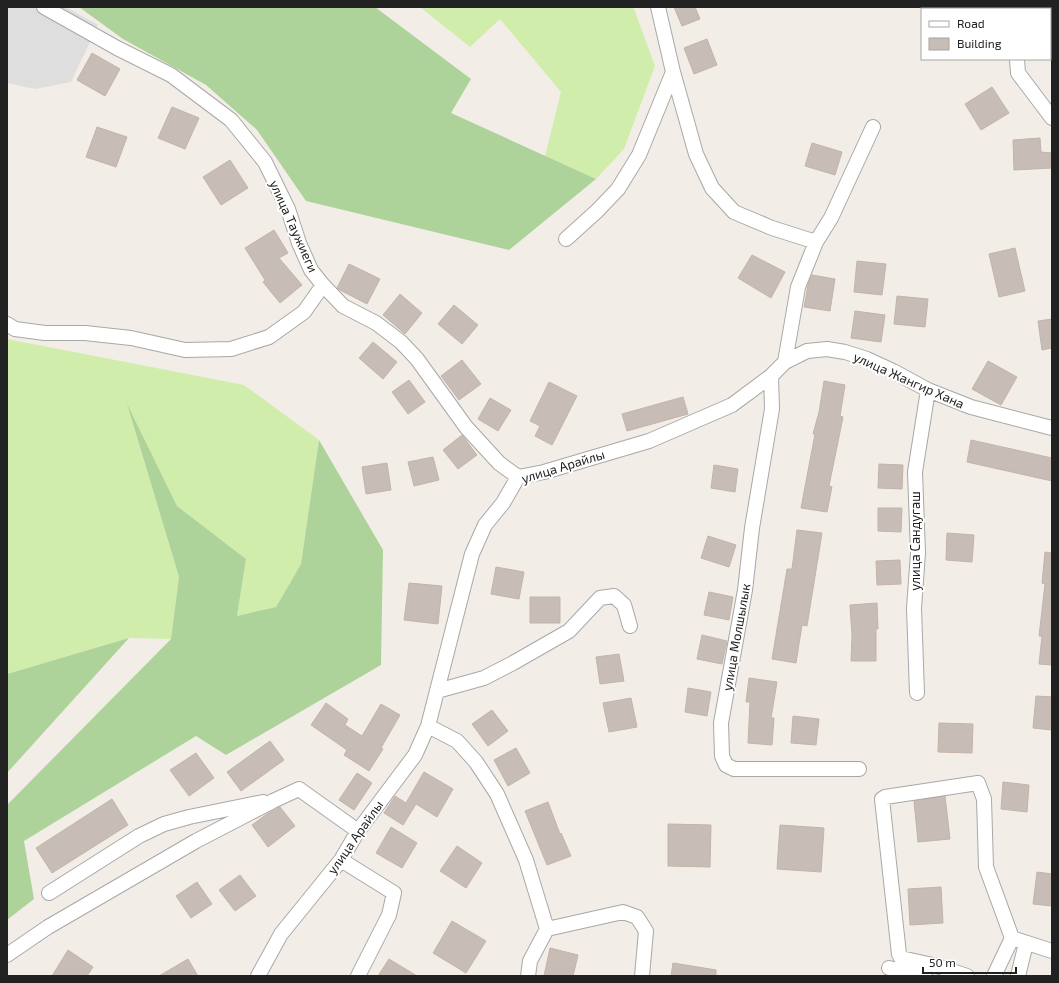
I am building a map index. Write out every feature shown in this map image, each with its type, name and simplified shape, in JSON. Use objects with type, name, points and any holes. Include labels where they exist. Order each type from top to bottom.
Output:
[{"type":"street","name":"улица Таужиеги","points":[[44,7],[117,48],[171,75],[231,120],[265,162],[288,209],[298,243],[311,270],[323,285],[343,306],[376,323],[401,342],[417,359],[466,427],[498,463],[518,477]]},
{"type":"street","points":[[658,7],[696,154],[712,188],[734,212],[772,228],[816,242]]},
{"type":"street","points":[[1017,60],[1018,73],[1052,118]]},
{"type":"street","points":[[566,239],[597,211],[618,189],[639,155],[674,72]]},
{"type":"street","points":[[785,362],[798,287],[816,242],[831,218],[873,127]]},
{"type":"street","points":[[7,324],[15,329],[45,333],[85,333],[131,338],[186,350],[231,349],[269,337],[304,312],[323,285]]},
{"type":"street","name":"улица Жангир Хана","points":[[771,376],[785,362],[807,351],[827,349],[845,352],[867,359],[928,390],[971,407],[1052,428]]},
{"type":"street","name":"улица Арайлы","points":[[258,976],[281,934],[341,860],[358,831],[415,755],[428,726],[472,554],[485,525],[503,503],[518,477],[544,472],[649,440],[732,405],[771,376]]},
{"type":"street","name":"улица Молшылык","points":[[771,376],[772,409],[752,528],[745,590],[721,723],[722,756],[726,765],[734,768],[859,769]]},
{"type":"street","name":"улица Сандугаш","points":[[917,693],[914,608],[918,553],[915,472],[928,390]]},
{"type":"street","points":[[437,691],[484,678],[532,653],[569,631],[600,598],[614,596],[624,605],[630,626]]},
{"type":"street","points":[[428,726],[457,741],[476,762],[497,794],[526,860],[547,929],[530,961],[528,976]]},
{"type":"street","points":[[966,976],[937,966],[901,958],[899,954],[882,799],[885,797],[978,783],[984,799],[986,867],[1012,938],[994,976]]},
{"type":"street","points":[[7,956],[48,927],[196,841],[299,789],[358,831]]},
{"type":"street","points":[[49,894],[139,836],[164,824],[248,804],[273,801]]},
{"type":"street","points":[[341,860],[394,893],[389,915],[358,976]]},
{"type":"street","points":[[547,929],[623,912],[637,917],[646,930],[642,976]]},
{"type":"street","points":[[1012,938],[1052,951]]},
{"type":"street","points":[[1018,976],[1026,942]]},
{"type":"street","points":[[889,968],[925,976]]},
{"type":"shaded area","points":[[7,7],[66,7],[98,25],[71,82],[35,89],[7,83]]},
{"type":"green space","points":[[79,7],[375,7],[471,79],[451,113],[596,179],[509,250],[306,201],[257,130],[206,85],[123,39]]},
{"type":"green space","points":[[420,7],[631,7],[634,9],[655,66],[624,149],[596,179],[545,156],[561,92],[500,19],[470,47]]},
{"type":"green space","points":[[7,339],[244,385],[319,440],[301,564],[276,607],[237,616],[246,559],[177,506],[128,408],[179,577],[171,639],[129,638],[7,674]]},
{"type":"green space","points":[[127,404],[177,506],[246,559],[237,616],[276,607],[301,564],[319,440],[383,550],[381,665],[226,755],[196,736],[24,841],[34,899],[7,920],[7,805],[171,639],[179,577]]},
{"type":"green space","points":[[129,638],[7,773],[7,674]]},
{"type":"building","points":[[674,7],[695,7],[700,19],[682,26]]},
{"type":"building","points":[[707,39],[717,65],[694,74],[684,48]]},
{"type":"building","points":[[92,53],[120,69],[105,96],[77,80]]},
{"type":"building","points":[[992,87],[1009,113],[981,130],[965,104]]},
{"type":"building","points":[[172,107],[199,118],[185,149],[158,138]]},
{"type":"building","points":[[97,127],[127,137],[116,167],[86,157]]},
{"type":"building","points":[[1040,138],[1041,152],[1052,153],[1052,168],[1014,170],[1013,140]]},
{"type":"building","points":[[812,143],[842,152],[835,175],[805,166]]},
{"type":"building","points":[[230,160],[248,188],[221,205],[203,177]]},
{"type":"building","points":[[274,230],[288,253],[279,258],[302,285],[280,303],[263,282],[265,280],[245,248]]},
{"type":"building","points":[[1015,248],[1025,291],[999,297],[989,254]]},
{"type":"building","points":[[752,255],[785,272],[771,298],[738,278]]},
{"type":"building","points":[[857,261],[886,264],[882,295],[854,292]]},
{"type":"building","points":[[349,264],[380,279],[367,304],[337,288]]},
{"type":"building","points":[[812,275],[835,279],[830,311],[804,307],[808,285]]},
{"type":"building","points":[[400,294],[422,313],[405,334],[383,315]]},
{"type":"building","points":[[897,296],[928,299],[925,327],[894,324]]},
{"type":"building","points":[[454,305],[478,325],[462,344],[438,324]]},
{"type":"building","points":[[855,311],[885,315],[881,342],[851,338]]},
{"type":"building","points":[[1052,319],[1052,348],[1042,350],[1038,321]]},
{"type":"building","points":[[373,342],[397,362],[383,379],[359,358]]},
{"type":"building","points":[[462,360],[481,384],[459,400],[441,376]]},
{"type":"building","points":[[988,361],[1017,377],[1001,405],[972,389]]},
{"type":"building","points":[[409,380],[425,402],[408,414],[392,392]]},
{"type":"building","points":[[824,381],[845,385],[840,416],[843,417],[829,486],[832,487],[827,512],[801,508],[815,434],[813,434],[819,412]]},
{"type":"building","points":[[549,382],[577,396],[552,445],[535,436],[540,426],[530,421]]},
{"type":"building","points":[[683,397],[688,414],[627,431],[622,414]]},
{"type":"building","points":[[490,398],[511,410],[498,431],[478,419]]},
{"type":"building","points":[[462,435],[477,455],[458,469],[443,450]]},
{"type":"building","points":[[971,440],[1052,458],[1052,481],[967,462]]},
{"type":"building","points":[[433,457],[439,480],[414,486],[408,462]]},
{"type":"building","points":[[387,463],[391,490],[366,494],[362,467]]},
{"type":"building","points":[[879,464],[903,465],[902,489],[878,488]]},
{"type":"building","points":[[714,465],[738,469],[735,492],[711,488]]},
{"type":"building","points":[[878,508],[902,508],[901,532],[878,531]]},
{"type":"building","points":[[797,530],[822,533],[807,626],[802,625],[796,663],[772,659],[787,569],[792,569]]},
{"type":"building","points":[[947,533],[974,535],[972,562],[946,560]]},
{"type":"building","points":[[708,536],[736,545],[729,567],[701,558]]},
{"type":"building","points":[[1045,552],[1052,553],[1052,665],[1039,664],[1042,636],[1039,636],[1045,584],[1042,583]]},
{"type":"building","points":[[900,560],[901,584],[877,585],[876,561]]},
{"type":"building","points":[[496,567],[524,572],[519,599],[491,594]]},
{"type":"building","points":[[409,583],[442,586],[438,624],[404,620]]},
{"type":"building","points":[[709,592],[733,597],[729,620],[704,615]]},
{"type":"building","points":[[530,597],[560,597],[560,623],[530,623]]},
{"type":"building","points":[[877,603],[878,629],[876,629],[876,661],[851,661],[852,636],[850,605]]},
{"type":"building","points":[[702,635],[727,641],[722,664],[697,659]]},
{"type":"building","points":[[619,654],[624,681],[600,684],[596,657]]},
{"type":"building","points":[[749,678],[777,682],[771,718],[774,718],[772,745],[748,743],[750,702],[746,702]]},
{"type":"building","points":[[688,688],[711,692],[707,716],[685,712]]},
{"type":"building","points":[[1036,696],[1052,697],[1052,730],[1033,728]]},
{"type":"building","points":[[631,698],[637,727],[609,732],[603,703]]},
{"type":"building","points":[[326,703],[348,719],[345,725],[362,736],[381,704],[400,715],[381,748],[383,749],[369,771],[344,755],[347,750],[311,725]]},
{"type":"building","points":[[492,710],[508,731],[488,746],[472,724]]},
{"type":"building","points":[[793,716],[819,719],[816,745],[791,743]]},
{"type":"building","points":[[939,723],[973,724],[972,753],[938,752]]},
{"type":"building","points":[[270,741],[284,760],[241,791],[227,772]]},
{"type":"building","points":[[516,748],[530,773],[508,786],[494,760]]},
{"type":"building","points":[[196,753],[214,778],[189,796],[170,770]]},
{"type":"building","points":[[424,772],[453,789],[437,817],[416,804],[403,825],[384,813],[395,796],[406,803]]},
{"type":"building","points":[[357,773],[372,783],[354,810],[339,800]]},
{"type":"building","points":[[1003,782],[1029,785],[1027,812],[1001,809]]},
{"type":"building","points":[[945,796],[950,839],[918,842],[914,801]]},
{"type":"building","points":[[112,799],[128,825],[52,873],[36,848]]},
{"type":"building","points":[[548,802],[560,834],[561,833],[571,856],[547,865],[525,811]]},
{"type":"building","points":[[280,807],[295,826],[268,847],[252,825]]},
{"type":"building","points":[[668,824],[711,825],[710,867],[668,866]]},
{"type":"building","points":[[780,825],[824,828],[821,872],[777,869]]},
{"type":"building","points":[[391,827],[417,843],[402,868],[376,853]]},
{"type":"building","points":[[457,846],[482,863],[466,888],[440,871]]},
{"type":"building","points":[[1037,872],[1052,874],[1052,906],[1033,904]]},
{"type":"building","points":[[240,875],[256,896],[235,911],[219,890]]},
{"type":"building","points":[[197,882],[212,904],[191,918],[176,896]]},
{"type":"building","points":[[941,887],[943,923],[910,925],[908,889]]},
{"type":"building","points":[[452,921],[486,941],[466,973],[433,953]]},
{"type":"building","points":[[550,948],[578,955],[573,976],[544,976]]},
{"type":"building","points":[[68,950],[93,967],[87,976],[52,976]]},
{"type":"building","points":[[188,959],[198,976],[159,976]]},
{"type":"building","points":[[389,959],[417,976],[378,976]]},
{"type":"building","points":[[673,963],[716,970],[716,976],[671,976]]}]
